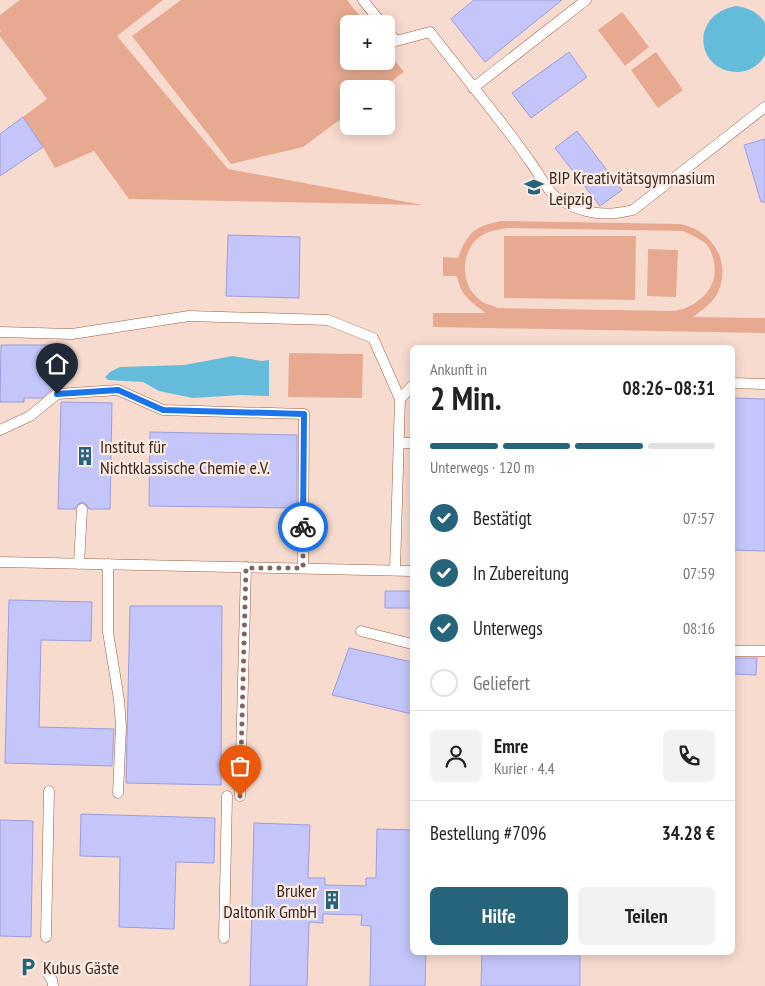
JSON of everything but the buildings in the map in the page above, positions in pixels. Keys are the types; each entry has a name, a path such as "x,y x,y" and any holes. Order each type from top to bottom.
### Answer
{"lane":[{"path":"363,0 375,15"},
{"path":"474,88 586,0"},
{"path":"395,40 430,32 530,160 554,196 574,207 596,214 615,214 633,210 765,107"},
{"path":"0,332 72,334 189,316 328,320 373,338 400,398 395,570"},
{"path":"735,383 765,384"},
{"path":"400,398 410,388"},
{"path":"0,430 30,416 57,394 118,390 163,410 304,414 303,568"},
{"path":"399,443 410,443"},
{"path":"79,564 82,509"},
{"path":"0,562 410,571"},
{"path":"108,564 108,632 119,700 121,728 118,793"},
{"path":"240,796 246,568"},
{"path":"361,631 410,643"},
{"path":"735,651 765,651"},
{"path":"46,937 49,791"},
{"path":"224,938 227,796"},
{"path":"49,976 53,986"}],"shaded area":[{"path":"20,0 163,0 117,36 228,169 423,205 129,199 94,151 55,168 23,117 47,99 0,36 2,30 0,31 0,15"},
{"path":"181,0 347,0 359,15 340,15 340,70 395,70 395,61 404,72 393,80 340,80 340,120 303,147 231,164 132,36"},
{"path":"622,12 649,47 625,66 598,30"},
{"path":"656,52 683,90 658,108 631,70"},
{"path":"501,221 680,224 691,227 701,233 716,248 722,269 722,280 716,296 693,317 765,318 765,333 433,327 433,313 486,313 471,302 461,288 457,276 443,276 443,257 458,258 465,242 473,232 485,225","holes":["509,228 683,231 707,245 710,249 715,272 710,289 705,295 691,305 675,311 498,308 482,301 473,293 465,275 467,255 471,246 486,233 497,230"]},
{"path":"504,236 636,236 635,300 504,298"},
{"path":"648,249 678,250 676,297 647,296"},
{"path":"289,353 363,354 362,398 288,397"}],"water":[{"path":"736,6 753,11 765,23 765,55 754,67 740,72 725,70 714,64 707,54 704,43 705,31 710,20 721,12"},
{"path":"233,356 261,361 269,360 269,396 241,395 193,398 159,391 143,382 108,380 105,377 120,367 184,365"}],"way so far":[{"path":"240,796 246,568 303,568 303,527"}],"place":[{"name":"BIP Kreativitätsgymnasium Leipzig","path":"534,187"},
{"name":"Institut für Nichtklassische Chemie e.V.","path":"85,456"},
{"name":"Bruker Daltonik GmbH","path":"332,900"},
{"name":"Kubus Gäste","path":"28,967"}],"route":[{"path":"57,394 118,390 163,410 304,414 303,527"}]}
